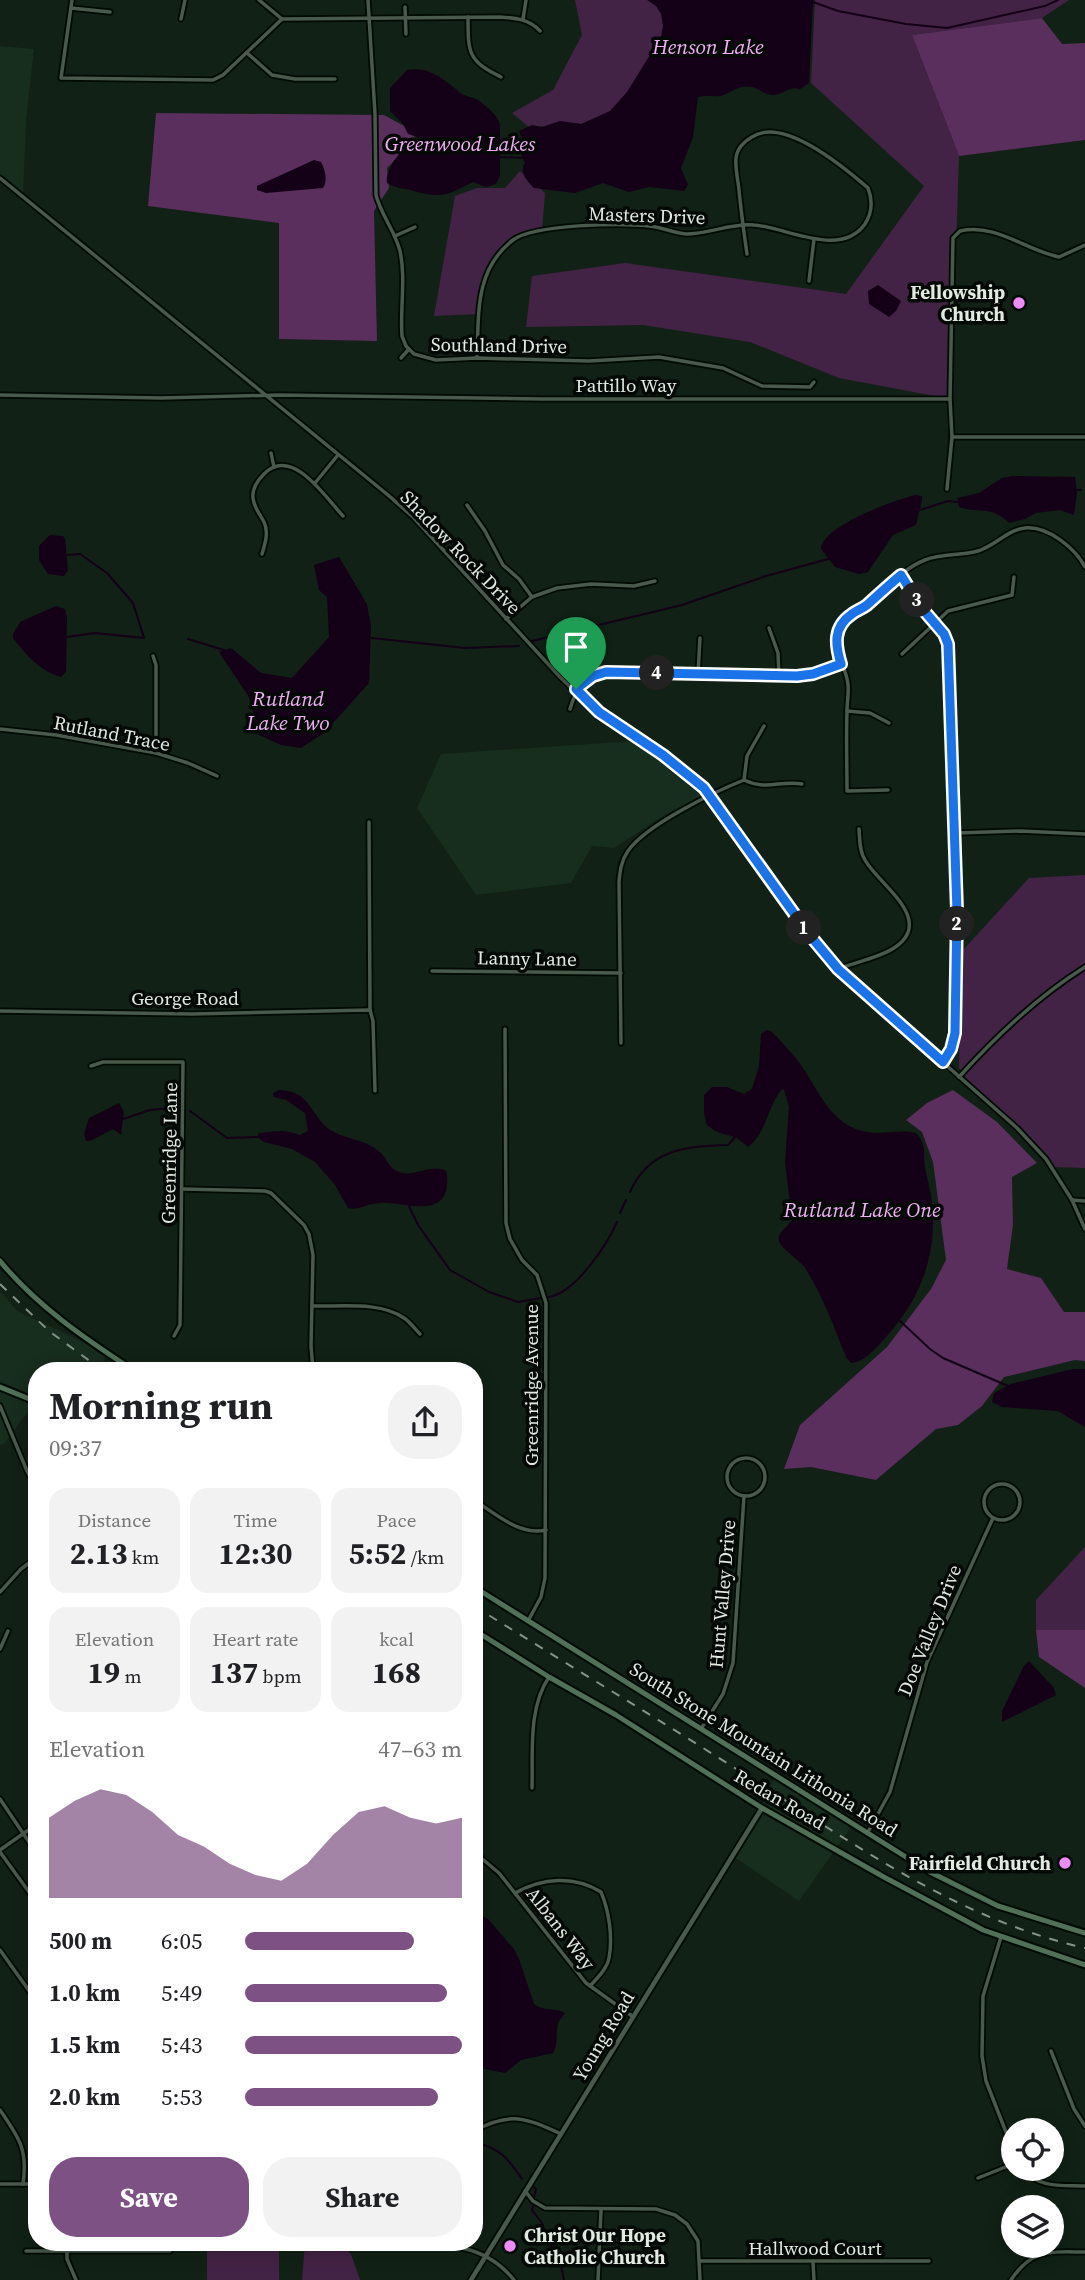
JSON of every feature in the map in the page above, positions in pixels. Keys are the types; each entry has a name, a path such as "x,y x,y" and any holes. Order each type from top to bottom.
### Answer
{"main road":[{"path":"0,1261 61,1321 121,1362"},
{"path":"0,1387 28,1398"},
{"name":"South Stone Mountain Lithonia Road","path":"483,1593 930,1872 986,1900 1085,1933"},
{"name":"Redan Road","path":"483,1636 762,1808 959,1918 1001,1937 1085,1965"}],"street":[{"path":"72,0 61,78 213,80 223,75 282,19"},
{"path":"181,19 185,0"},
{"path":"260,0 282,19 523,19 533,23 540,31"},
{"name":"Southland Drive","path":"369,0 376,195 379,207 395,236 402,262 402,335 414,354 423,358 589,361 659,357 723,368 762,386 810,387 814,382"},
{"path":"523,19 526,0"},
{"path":"405,7 406,34"},
{"path":"71,8 110,12"},
{"path":"468,17 468,40 472,59 484,69 501,77"},
{"path":"247,53 277,77 335,79"},
{"name":"Masters Drive","path":"477,358 480,290 491,267 505,248 522,235 542,230 611,225 648,226 685,234 743,225 768,227 827,240 849,236 859,231 869,216 872,198 869,188 803,141 778,132 757,133 746,140 736,157 743,225 747,254"},
{"name":"Shadow Rock Drive","path":"0,178 413,517 559,677 576,689 599,712 663,755 710,794 808,933 838,969 1017,1128 1046,1159 1072,1200 1085,1229"},
{"path":"395,236 415,227"},
{"path":"947,489 952,438 952,244 956,234 965,230 1000,234 1059,257 1085,245"},
{"path":"809,281 814,239"},
{"path":"401,358 409,349"},
{"name":"Pattillo Way","path":"0,395 161,398 279,395 511,399 950,399"},
{"path":"952,438 1085,437"},
{"path":"271,453 274,467"},
{"path":"315,484 338,455"},
{"path":"262,554 266,527 255,508 253,494 262,476 274,467 291,467 302,471 343,516"},
{"path":"467,505 503,565 519,579 532,597"},
{"path":"888,790 847,791 848,684 836,642 841,624 922,561 943,555 977,552 1011,533 1026,528 1043,532 1066,545 1080,557 1085,567"},
{"path":"901,575 946,637 948,644 956,833 955,1033 951,1049 943,1062"},
{"path":"902,654 934,622 956,607 1012,595 1014,577"},
{"path":"506,619 532,597 557,588 598,584 617,587 655,581"},
{"path":"769,628 778,653 779,676"},
{"path":"698,674 700,638"},
{"path":"153,656 156,665 156,753"},
{"path":"570,709 576,689 593,676 606,672 779,676 813,674 841,664"},
{"path":"847,711 870,713 889,723"},
{"path":"744,780 747,756 764,726"},
{"name":"Rutland Trace","path":"0,729 56,735 156,753 217,776"},
{"path":"621,1043 619,882 623,859 633,844 710,794 744,780 760,786 793,782 802,784"},
{"path":"369,822 370,1010 373,1021 375,1091"},
{"path":"838,969 895,947 904,939 908,927 904,907 865,861 860,849 859,829"},
{"path":"956,833 1021,831 1085,834"},
{"path":"959,1077 1003,1030 1065,979 1085,967"},
{"name":"Lanny Lane","path":"432,971 621,973"},
{"name":"George Road","path":"0,1011 192,1014 370,1010"},
{"name":"Greenridge Avenue","path":"505,1030 506,1223 510,1239 522,1261 537,1275 546,1303 545,1578 541,1597 528,1621"},
{"name":"Greenridge Lane","path":"91,1066 103,1062 183,1062 180,1325 174,1336"},
{"path":"183,1189 265,1191 271,1193 304,1226 309,1234 313,1255 313,1362"},
{"path":"1072,1200 1085,1200"},
{"path":"312,1306 373,1308 391,1312 404,1318 419,1334"},
{"path":"0,1406 28,1473"},
{"name":"Hunt Valley Drive","path":"750,1459 762,1466 765,1481 761,1489 744,1496 731,1486 728,1474 733,1462 750,1459"},
{"name":"Doe Valley Drive","path":"997,1485 1014,1488 1020,1498 1019,1510 1015,1516 1004,1521 992,1518 984,1504 987,1493 997,1485"},
{"name":"Hunt Valley Drive","path":"701,1729 723,1694 733,1662 744,1496"},
{"path":"483,1506 519,1528 546,1530"},
{"name":"Doe Valley Drive","path":"867,1834 890,1792 927,1662 992,1518"},
{"path":"0,1592 28,1564"},
{"path":"0,1649 8,1631"},
{"path":"532,1788 536,1708 550,1677"},
{"path":"0,1799 28,1840"},
{"name":"Young Road","path":"471,2280 762,1808"},
{"path":"28,1830 0,1851 28,1890"},
{"name":"Albans Way","path":"483,1859 515,1893 590,1986 632,2016"},
{"path":"515,1893 540,1881 560,1880 601,1892 609,1917 609,1959 604,1970 590,1986"},
{"path":"1001,1937 983,1996 982,2056 986,2081 1001,2119"},
{"path":"0,1950 28,1989"},
{"path":"1051,2051 1074,2109 1085,2126"},
{"path":"0,2110 21,2141 26,2164 23,2184"},
{"path":"483,2126 514,2118 527,2119 561,2134"},
{"path":"978,2178 1001,2169"},
{"path":"1037,2181 1049,2185 1085,2186"},
{"path":"0,2184 28,2184"},
{"path":"525,2191 533,2202 545,2208 656,2209 675,2215 687,2224 695,2235 700,2280"},
{"path":"598,2280 601,2210"},
{"path":"67,2251 67,2259 76,2280"},
{"path":"470,2251 495,2263 514,2280"},
{"path":"1011,2280 1019,2269 1039,2254 1049,2251 1085,2252"},
{"name":"Hallwood Court","path":"700,2261 929,2261"},
{"path":"813,2262 814,2280"}],"shaded area":[{"path":"575,0 651,0 665,12 673,30 635,100 595,125 572,123 530,128 512,113 553,90 582,35"},
{"path":"815,0 1069,0 1042,18 912,35 959,156 951,399 839,378 750,342 643,325 526,327 532,276 625,263 846,294 924,186 811,83"},
{"path":"1042,18 1062,44 1085,43 1085,140 959,156 912,35"},
{"path":"0,46 34,49 26,121 23,195 0,174"},
{"path":"156,113 384,115 417,133 387,168 389,188 374,211 377,341 279,339 279,223 148,206"},
{"path":"520,171 545,193 542,231 507,244 487,276 480,314 434,316 455,196 477,188 505,188"},
{"path":"634,741 704,798 668,813 614,848 592,846 571,883 476,895 417,808 441,754"},
{"path":"1085,875 1085,1168 1052,1167 974,1089 959,1068 962,951 1029,878"},
{"path":"953,1090 997,1122 1037,1163 1012,1177 1013,1225 1007,1269 1041,1278 1064,1312 1085,1312 1085,1361 1075,1360 1004,1377 982,1406 958,1425 936,1429 876,1480 811,1467 784,1469 800,1425 887,1347 931,1289 946,1260 933,1162 922,1132 906,1120 927,1103"},
{"path":"0,1291 17,1311 107,1353 103,1362 28,1362 28,1411 4,1444 0,1445"},
{"path":"1085,1547 1085,1630 1036,1630 1036,1600"},
{"path":"1036,1630 1085,1630 1085,1688 1039,1657"},
{"path":"776,1776 854,1823 799,1901 733,1856"},
{"path":"207,2251 279,2251 279,2280 207,2280"},
{"path":"304,2251 348,2251 360,2280 302,2280"}],"water":[{"name":"Henson Lake","path":"647,0 813,0 809,83 800,89 774,95 747,86 720,96 698,97 693,137 681,168 688,185 684,191 649,187 629,192 603,183 575,193 534,188 523,173 525,163 521,155 525,148 519,131 532,125 542,127 560,121 581,124 610,111 627,92 661,37 661,14 656,6"},
{"name":"Greenwood Lakes","path":"407,70 430,72 462,94 478,100 494,114 500,125 500,176 496,184 486,187 473,182 451,193 439,195 387,183 391,166 399,154 413,141 421,142 420,138 408,134 403,124 390,111 390,88"},
{"path":"314,160 321,162 324,168 326,178 323,188 266,193 257,190 257,186"},
{"path":"878,285 901,301 889,317 869,304 868,291"},
{"path":"1075,477 1077,493 1074,515 1060,510 1036,513 1009,523 991,512 959,507 957,498 979,493 1002,478"},
{"path":"915,495 922,496 916,525 893,535 868,572 859,574 835,567 821,549 824,541 845,524 876,508"},
{"path":"50,535 63,536 65,539 68,570 64,576 48,574 39,560 39,546"},
{"name":"Rutland Lake Two","path":"339,557 367,604 371,626 369,683 324,733 301,748 281,745 259,735 249,697 219,652 231,648 261,673 292,678 329,637 327,597 319,590 314,565"},
{"path":"56,606 65,609 67,618 66,672 61,677 34,662 13,638 20,622"},
{"name":"Rutland Lake One","path":"767,1030 772,1032 801,1065 827,1106 844,1123 867,1132 916,1133 923,1146 933,1211 928,1263 916,1295 897,1324 870,1354 856,1362 851,1363 846,1357 823,1301 805,1268 779,1241 781,1232 792,1220 785,1162 789,1107 784,1090 777,1096 759,1134 748,1147 737,1138 715,1131 707,1125 704,1095 712,1087 727,1087 744,1094 752,1089 759,1066 761,1034"},
{"path":"279,1090 299,1095 325,1126 375,1148 396,1171 446,1171 447,1187 444,1197 429,1206 380,1203 348,1208 335,1185 315,1162 292,1149 264,1142 257,1137 259,1133 284,1131 300,1135 308,1131 305,1113 286,1100 274,1097 273,1093"},
{"path":"119,1103 124,1112 121,1135 113,1129 86,1141 84,1134 89,1118"},
{"path":"1073,1369 1085,1369 1085,1427 1058,1411 1002,1407 992,1402 994,1393 1011,1384"},
{"path":"1029,1661 1054,1688 1056,1695 1002,1722 1002,1711"},
{"path":"483,1916 514,1949 534,2004 565,2013 558,2024 553,2053 521,2060 505,2073 483,2069"}],"waterway":[{"path":"813,2 838,11 906,24 947,28 1045,6 1058,0"},
{"path":"500,157 524,158"},
{"path":"920,510 948,501 957,502"},
{"path":"67,555 80,554 107,573 133,603 144,638 95,633 67,637"},
{"path":"532,641 682,605 766,576 828,559"},
{"path":"372,638 465,648 519,646"},
{"path":"188,639 224,650"},
{"path":"123,1119 150,1110 178,1107"},
{"path":"190,1111 227,1138 257,1137"},
{"path":"630,1192 647,1167 658,1158 684,1149 728,1145 735,1137"},
{"path":"620,1213 626,1200"},
{"path":"409,1206 418,1225 450,1270 489,1292 518,1302 541,1298"},
{"path":"549,1297 569,1287 589,1267 617,1222"},
{"path":"899,1320 943,1358 1008,1386"},
{"path":"483,2145 503,2155 522,2179"},
{"path":"533,2186 536,2189 534,2198"},
{"path":"533,2206 532,2210 542,2223 548,2242 559,2255 564,2280"}],"railway":[{"path":"0,1284 49,1331 91,1362"},
{"path":"483,1612 917,1882 998,1920 1040,1936 1085,1948"}],"place":[{"name":"Fellowship Church","path":"1019,303"},
{"name":"Fairfield Church","path":"1065,1863"},
{"name":"Christ Our Hope Catholic Church","path":"510,2246"}],"route":[{"path":"901,575 920,606 944,634 948,644 957,911 955,1033 951,1049 943,1062 838,969 808,933 710,794 663,755 586,702 576,689 593,676 606,672 797,676 813,674 841,664 836,642 841,624 901,575"}]}
